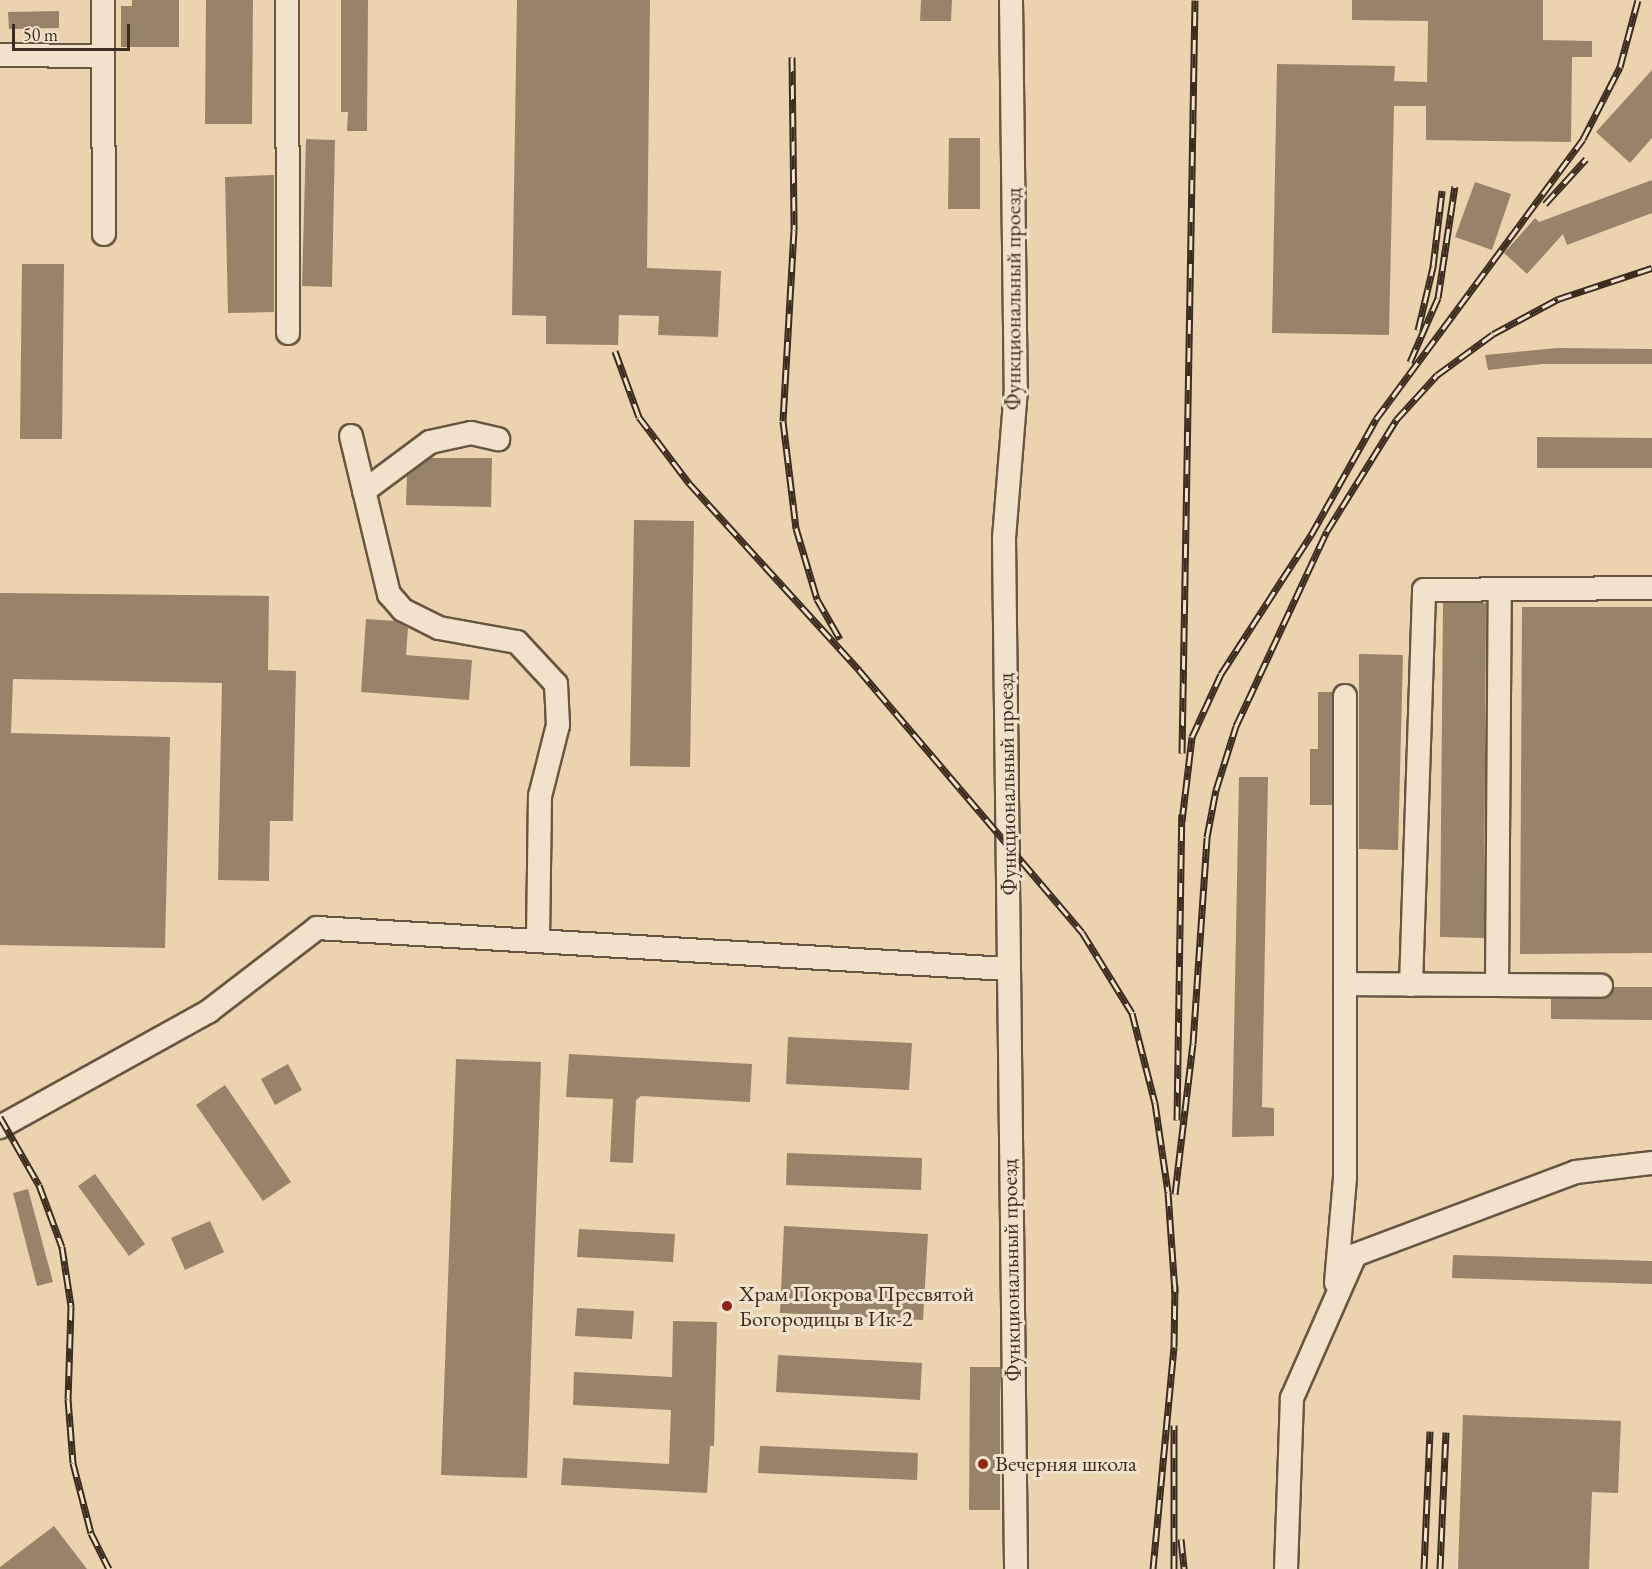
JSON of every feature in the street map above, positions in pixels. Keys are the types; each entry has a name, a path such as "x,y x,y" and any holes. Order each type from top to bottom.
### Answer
{"street":[{"path":"103,0 105,234"},
{"path":"287,0 288,333"},
{"name":"Функциональный проезд","path":"1011,0 1016,389 1004,539 1016,1569"},
{"path":"0,55 102,56"},
{"path":"364,491 430,442 471,434 498,439"},
{"path":"351,436 389,594 403,610 439,628 517,642 556,684 558,725 540,796 538,940"},
{"path":"1411,985 1424,590 1652,588"},
{"path":"1497,986 1500,590"},
{"path":"1334,1303 1345,1177 1345,696"},
{"path":"0,1127 209,1011 317,928 1008,969"},
{"path":"1345,984 1601,986"},
{"path":"1286,1569 1292,1398 1355,1255 1576,1172 1652,1163"}],"building":[{"path":"132,0 179,0 179,47 121,47 121,6 132,6"},
{"path":"206,0 253,0 252,124 205,124"},
{"path":"341,0 368,0 367,131 347,131 348,112 341,112"},
{"path":"517,0 650,0 647,268 721,271 718,337 658,335 659,316 619,315 618,345 546,344 546,316 512,315"},
{"path":"921,0 952,0 951,21 920,21"},
{"path":"1352,0 1543,0 1543,40 1592,41 1592,57 1572,57 1571,142 1426,140 1426,106 1394,106 1389,335 1272,333 1277,64 1395,66 1394,81 1427,82 1428,21 1352,20"},
{"path":"59,11 59,28 9,29 8,12"},
{"path":"1652,70 1652,138 1630,163 1596,132"},
{"path":"949,138 980,138 980,209 948,209"},
{"path":"306,139 335,140 332,287 302,286"},
{"path":"274,175 274,312 228,313 225,177"},
{"path":"1652,180 1652,213 1567,245 1563,234 1527,274 1504,253 1535,218 1539,222"},
{"path":"1475,182 1511,194 1492,250 1455,237"},
{"path":"22,264 64,264 62,439 20,439"},
{"path":"1557,348 1652,349 1652,364 1543,364 1488,370 1485,355"},
{"path":"1537,437 1652,438 1652,468 1537,468"},
{"path":"431,458 492,458 491,507 406,505 407,476"},
{"path":"634,520 694,521 690,767 630,766"},
{"path":"0,593 269,596 268,670 296,671 293,821 270,821 269,881 218,880 222,683 13,679 11,733 170,737 165,948 0,945"},
{"path":"1443,603 1486,603 1484,938 1440,937"},
{"path":"1522,607 1652,607 1652,953 1520,954"},
{"path":"366,619 395,621 408,628 406,655 472,660 469,700 361,692"},
{"path":"1359,654 1403,655 1398,850 1359,849"},
{"path":"1318,692 1333,692 1332,805 1310,805 1310,749 1318,749"},
{"path":"1239,777 1268,777 1262,1107 1274,1108 1274,1136 1232,1137"},
{"path":"1614,987 1652,987 1652,1020 1551,1019 1551,999 1601,999"},
{"path":"788,1037 912,1043 909,1090 786,1084"},
{"path":"569,1054 752,1064 750,1102 641,1096 636,1100 633,1163 610,1162 613,1099 566,1097"},
{"path":"456,1059 541,1062 527,1478 441,1475"},
{"path":"288,1064 302,1090 275,1105 261,1079"},
{"path":"225,1085 291,1182 263,1201 196,1105"},
{"path":"787,1153 922,1158 921,1190 786,1185"},
{"path":"95,1174 145,1244 129,1256 78,1186"},
{"path":"28,1189 53,1282 37,1286 13,1193"},
{"path":"210,1221 224,1252 185,1270 171,1238"},
{"path":"784,1226 928,1234 923,1320 780,1313"},
{"path":"579,1229 675,1234 673,1262 577,1257"},
{"path":"1453,1255 1652,1261 1652,1284 1452,1278"},
{"path":"577,1308 634,1311 632,1339 575,1336"},
{"path":"673,1321 717,1322 714,1446 710,1446 707,1493 561,1485 563,1458 669,1464 671,1410 573,1405 574,1372 672,1377"},
{"path":"778,1355 922,1363 920,1400 776,1392"},
{"path":"970,1367 1000,1367 1000,1510 969,1510"},
{"path":"1463,1415 1621,1421 1618,1493 1592,1492 1589,1569 1458,1569"},
{"path":"760,1446 918,1453 917,1480 758,1473"},
{"path":"54,1526 87,1569 0,1569 0,1567"}],"railway":[{"path":"1182,753 1195,0"},
{"path":"1182,821 1192,737 1221,674 1311,535 1376,419 1583,139 1620,67 1638,0"},
{"path":"792,57 794,230 783,421 796,528 817,599 840,639"},
{"path":"1545,204 1586,159"},
{"path":"1410,362 1438,298 1455,186"},
{"path":"1418,330 1433,267 1442,191"},
{"path":"1175,1194 1193,1044 1207,837 1216,790 1236,726 1327,531 1396,420 1437,375 1493,334 1558,299 1652,268"},
{"path":"615,351 639,417 689,483 859,670 1082,932 1132,1013 1155,1103 1168,1192 1175,1293"},
{"path":"1177,1120 1182,814"},
{"path":"0,1117 39,1185 62,1247 71,1306 68,1399 73,1463 91,1533 109,1569"},
{"path":"1153,1569 1174,1347 1175,1285"},
{"path":"1174,1425 1174,1569"},
{"path":"1424,1569 1430,1431"},
{"path":"1440,1569 1446,1432"},
{"path":"1181,1539 1184,1569"}],"place":[{"name":"Храм Покрова Пресвятой Богородицы в Ик-2","path":"727,1306"},
{"name":"Вечерняя школа","path":"983,1464"}]}
